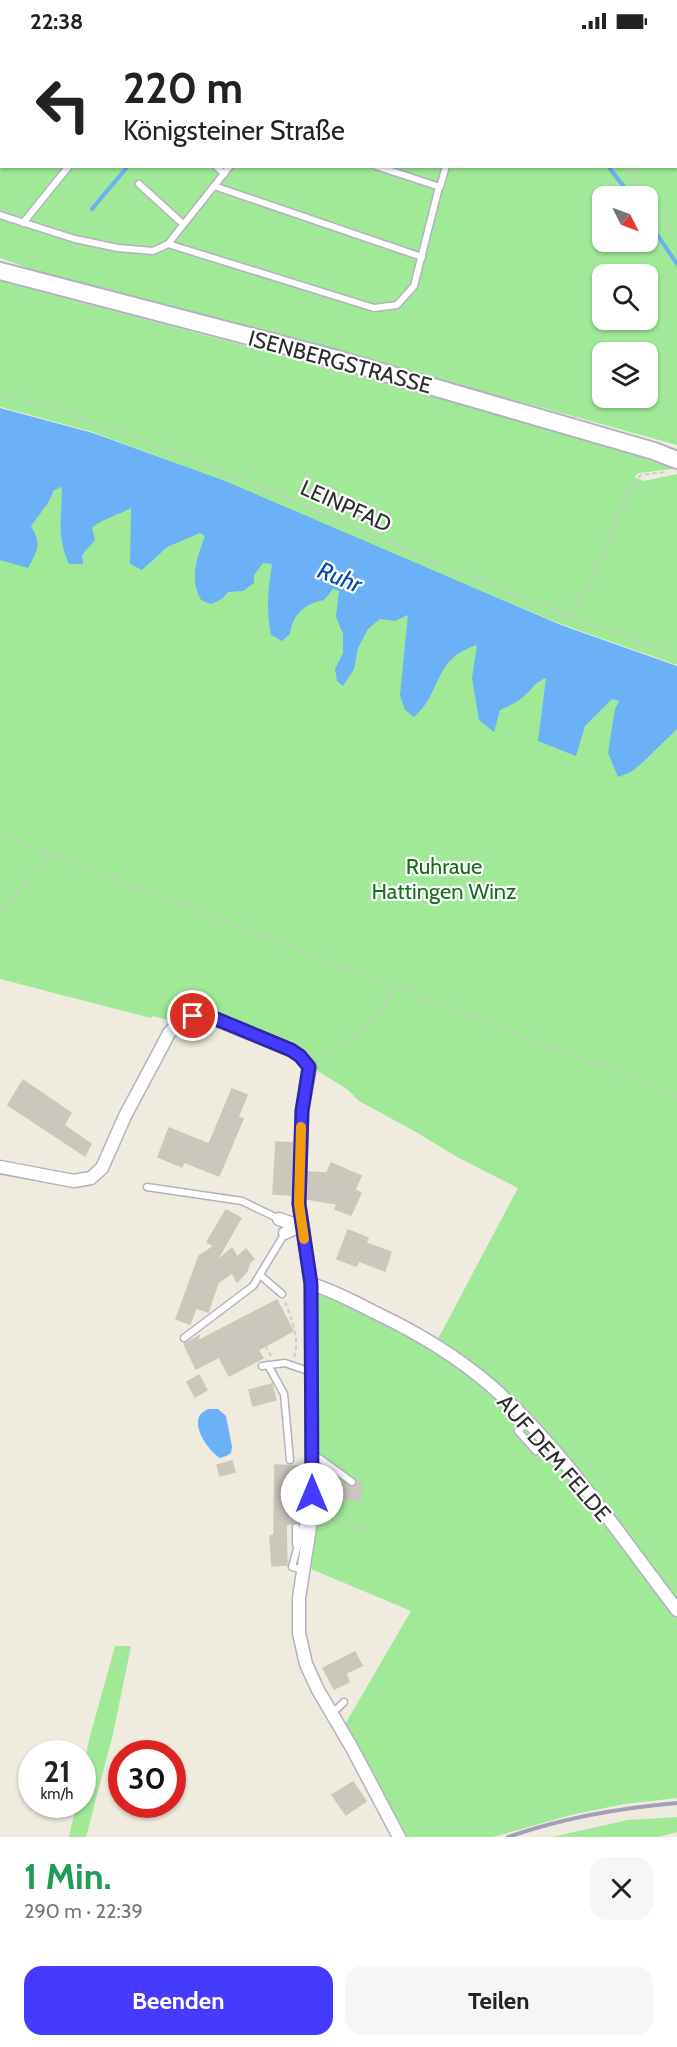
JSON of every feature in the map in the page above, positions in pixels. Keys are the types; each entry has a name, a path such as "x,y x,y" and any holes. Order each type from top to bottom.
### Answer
{"main road":[{"name":"ISENBERGSTRASSE","path":"0,271 333,358 654,451 672,466"}],"street":[{"path":"0,1167 74,1181 92,1178 106,1162 125,1116 169,1033 186,1018 207,1016 291,1050 300,1056 309,1067 302,1111 299,1204 311,1284 312,1514 297,1615 300,1641 310,1672 399,1837"},
{"path":"279,1219 302,1227"},
{"path":"285,1233 293,1228 302,1227"},
{"name":"AUF DEM FELDE","path":"311,1284 334,1292 405,1327 446,1352 489,1384 528,1422 569,1470 677,1610"}],"lane":[{"path":"22,223 67,168"},
{"path":"218,168 224,174"},
{"path":"0,215 75,239 118,248 153,251 168,244 228,168"},
{"path":"382,168 439,187"},
{"path":"168,244 374,308 397,305 414,286 445,168"},
{"path":"139,184 183,224"},
{"path":"214,186 422,257"},
{"path":"147,1187 242,1201 279,1219"},
{"path":"184,1338 253,1286 285,1233"},
{"path":"260,1275 282,1294"},
{"path":"290,1460 285,1394 265,1365 279,1363 312,1372"},
{"path":"528,1422 518,1431 536,1451"},
{"path":"312,1453 352,1482"},
{"path":"303,1570 292,1567 303,1526 304,1470"},
{"path":"296,1527 296,1550"},
{"path":"331,1712 344,1701"}],"path":[{"path":"627,168 641,186"},
{"path":"658,212 677,240"},
{"name":"LEINPFAD","path":"0,394 92,421 180,453 565,615 677,656"},
{"path":"565,615 586,591 632,484 641,476 672,466"},
{"path":"0,835 677,1095"},
{"path":"0,913 50,854"},
{"path":"313,1063 376,1017 397,988"},
{"path":"282,1294 295,1327 297,1349 292,1366"},
{"path":"312,1514 336,1524 368,1527"}],"green space":[{"path":"0,168 677,168 677,445 362,358 182,312 36,271 0,258"},
{"path":"0,281 401,387 673,466 672,469 639,473 634,477 644,481 677,474 677,665 558,623 178,464 93,432 0,407"},
{"name":"Ruhraue Hattingen Winz","path":"0,474 55,489 62,487 62,491 127,510 131,507 131,512 232,543 677,718 677,1605 489,1380 438,1339 518,1188 457,1157 359,1101 347,1089 313,1068 249,1033 214,1018 179,1023 153,1016 151,1018 0,979"},
{"path":"317,1294 362,1309 447,1356 488,1390 530,1430 677,1618 677,1798 624,1804 571,1815 493,1837 405,1837 344,1726 411,1611 311,1569 320,1494"},
{"path":"115,1646 131,1646 113,1734 111,1740 108,1740 108,1753 96,1799 96,1740 89,1740"},
{"path":"677,1817 677,1832 658,1837 552,1837 628,1820"},
{"path":"73,1818 91,1818 86,1837 69,1837"}],"water":[{"name":"Ruhr","path":"0,408 93,433 225,481 561,625 677,666 677,729 631,772 618,777 608,753 615,709 619,701 612,699 585,726 576,756 538,741 546,678 520,699 500,710 494,732 479,720 472,678 477,645 463,651 445,667 430,697 414,717 405,710 400,695 408,615 395,621 380,619 368,629 358,648 354,669 343,686 337,681 335,669 343,653 343,634 336,617 339,591 333,589 324,600 305,607 294,621 290,634 282,641 271,635 269,626 268,600 272,564 263,563 254,575 254,583 243,591 228,592 222,599 211,604 201,600 195,584 197,560 205,536 200,533 167,547 142,570 130,564 131,508 95,525 92,528 95,540 82,555 83,564 69,564 61,535 62,487 54,490 48,503 31,526 38,543 28,568 0,560"},
{"path":"208,1409 218,1409 226,1416 232,1447 231,1453 220,1458 207,1445 198,1426 200,1415"}],"building":[{"path":"23,1080 71,1113 64,1125 91,1144 85,1156 8,1105"},
{"path":"232,1089 247,1095 238,1117 243,1119 219,1176 184,1162 182,1167 158,1157 169,1128 209,1144"},
{"path":"276,1142 293,1143 291,1195 273,1194"},
{"path":"331,1163 361,1176 355,1190 361,1193 351,1215 335,1209 337,1204 307,1199 308,1172 327,1173"},
{"path":"226,1210 241,1218 216,1262 232,1248 237,1257 246,1249 254,1259 237,1282 232,1273 218,1283 208,1312 196,1308 190,1324 176,1319 199,1256 214,1246 207,1242"},
{"path":"348,1230 368,1238 366,1243 391,1252 385,1271 359,1261 356,1266 337,1259"},
{"path":"277,1300 293,1331 258,1350 263,1358 229,1376 219,1357 196,1369 184,1344 199,1336 198,1341"},
{"path":"199,1375 207,1390 195,1397 187,1382"},
{"path":"272,1384 276,1400 253,1406 249,1390"},
{"path":"232,1461 235,1472 220,1476 217,1465"},
{"path":"275,1465 301,1466 298,1522 286,1525 287,1565 272,1566 270,1536 274,1535"},
{"path":"338,1481 351,1487 362,1483 360,1501 336,1498"},
{"path":"355,1652 362,1666 346,1673 349,1682 334,1689 323,1668"},
{"path":"353,1782 366,1801 346,1815 332,1795"}],"waterway":[{"path":"92,209 126,168"},
{"path":"610,168 623,186"},
{"path":"658,236 677,264"}],"railway":[{"path":"508,1837 549,1824 591,1815 677,1803"}],"slow traffic":[{"path":"301,1127 299,1204 304,1239"}],"route":[{"path":"193,1016 214,1018 291,1050 300,1056 309,1067 302,1111 299,1204 311,1284 312,1494"}]}
